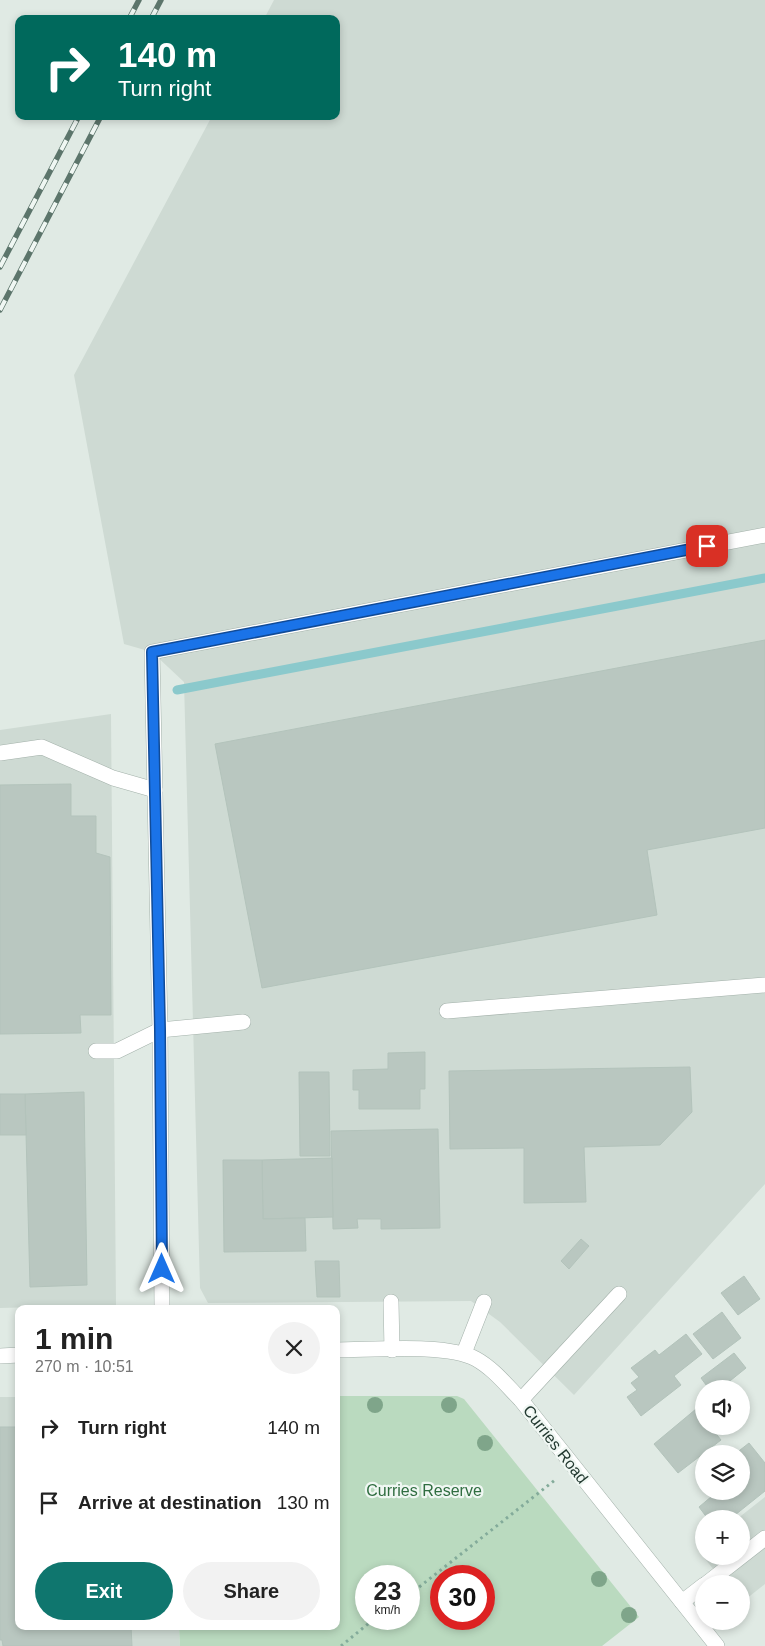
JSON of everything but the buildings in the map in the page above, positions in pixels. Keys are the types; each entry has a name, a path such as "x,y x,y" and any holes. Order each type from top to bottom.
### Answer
{"street":[{"path":"162,1305 160,1030 152,652 765,534"},
{"path":"0,753 42,747 113,778 155,790"},
{"path":"446,1011 765,985"},
{"path":"96,1051 117,1050 160,1030 243,1022"},
{"path":"521,1400 619,1294"},
{"path":"391,1302 392,1350"},
{"path":"464,1353 484,1302"},
{"name":"Curries Road","path":"340,1350 444,1350 464,1353 491,1369 521,1400 716,1646"},
{"path":"0,1356 15,1355"},
{"path":"718,1575 765,1538"},
{"path":"682,1602 695,1592"}],"path":[{"path":"420,1586 573,1465"},
{"path":"341,1646 361,1630"}],"shaded area":[{"path":"274,0 765,0 765,1184 574,1395 500,1322 471,1301 208,1303 200,1288 184,682 152,652 124,644 74,375 210,120 340,120 340,15 266,15"},
{"path":"111,714 116,1305 15,1305 15,1308 0,1308 0,730"},
{"path":"0,1397 15,1397 15,1630 179,1630 180,1646 0,1646"},
{"path":"765,1497 765,1584 750,1596 750,1575 718,1575 710,1565 750,1565 750,1510 748,1510"}],"green space":[{"name":"Curries Reserve","path":"340,1396 457,1396 464,1399 639,1617 602,1646 180,1646 179,1630 340,1630"}],"waterway":[{"path":"177,690 765,578"}],"railway":[{"path":"131,15 139,0"},
{"path":"153,15 161,0"},
{"path":"0,267 77,120"},
{"path":"0,310 99,120"}],"route":[{"path":"162,1269 160,1030 152,652 707,546"}]}
